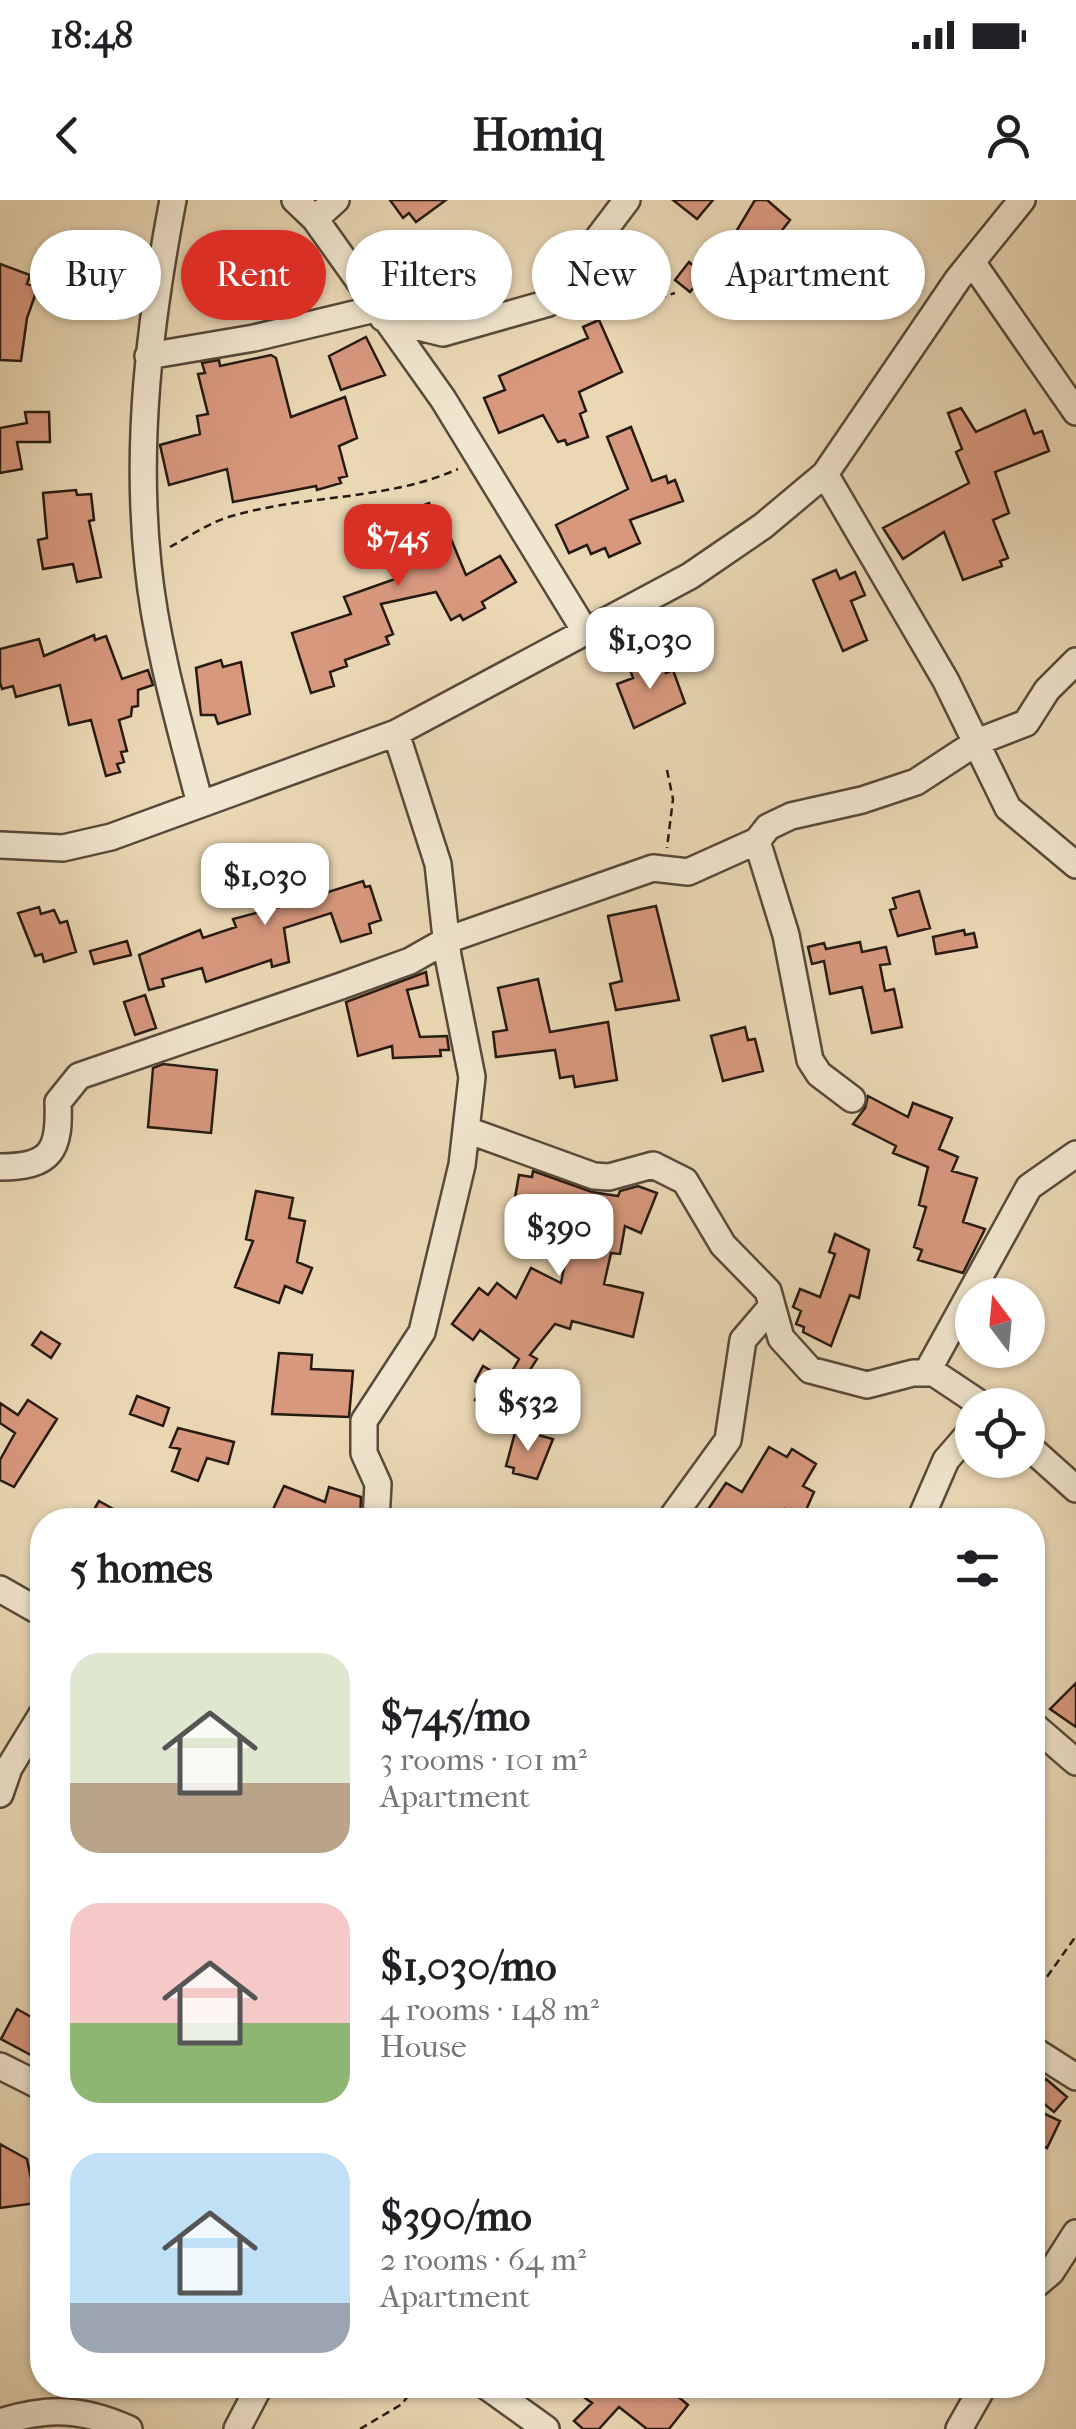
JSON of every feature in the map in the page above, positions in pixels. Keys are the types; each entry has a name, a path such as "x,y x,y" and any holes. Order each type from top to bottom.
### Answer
{"street":[{"path":"173,200 152,308 143,399 148,561 168,675 200,804"},
{"path":"295,200 316,220 346,265"},
{"path":"316,220 336,200"},
{"path":"605,230 628,200"},
{"path":"0,845 63,848 111,837 396,733 690,576 763,526 825,474 964,272 1022,200"},
{"path":"964,272 1076,412"},
{"path":"148,356 348,320"},
{"path":"384,320 443,399 585,631"},
{"path":"399,320 442,333 490,320"},
{"path":"825,474 897,591 1008,808 1076,865"},
{"path":"0,1167 36,1162 53,1152 60,1136 58,1102 79,1076 410,961 448,940 653,868 676,872 714,864 790,816 862,800 916,782 977,742 1023,726 1047,690 1076,661"},
{"path":"377,1508 378,1484 364,1452 364,1421 422,1332 467,1130 472,1063 438,864 396,733"},
{"path":"756,841 786,935 810,1060 819,1074 852,1099"},
{"path":"467,1130 594,1176 610,1178 653,1164 676,1174 686,1181 723,1245 768,1291 785,1344 794,1358 816,1373 868,1385 927,1372 951,1380 961,1388"},
{"path":"927,1372 1029,1188 1076,1154"},
{"path":"679,1508 728,1440 742,1340 772,1306"},
{"path":"925,1508 946,1460 955,1450"},
{"path":"1045,1461 1076,1489"},
{"path":"0,1589 30,1605"},
{"path":"0,1794 9,1768 30,1734"},
{"path":"1045,1735 1076,1762"},
{"path":"1045,2057 1076,2077"},
{"path":"0,2066 30,2081"},
{"path":"1045,2276 1076,2232"},
{"path":"237,2429 253,2398"},
{"path":"504,2398 546,2429"},
{"path":"958,2429 976,2398"},
{"path":"0,2422 63,2409 86,2412 128,2429"}],"path":[{"path":"925,285 964,272"},
{"path":"671,294 675,293"},
{"path":"148,561 228,517 304,502 396,491 478,458"},
{"path":"667,770 672,800 668,854 676,872"},
{"path":"1045,1980 1076,1936"},
{"path":"360,2429 406,2398"}],"building":[{"path":"390,200 446,200 416,222 409,213 403,218"},
{"path":"673,200 713,200 697,219"},
{"path":"755,200 767,200 790,220 782,230 737,230"},
{"path":"689,262 691,264 690,292 675,280"},
{"path":"0,264 30,275 30,310 21,361 0,360"},
{"path":"599,320 622,372 579,392 586,411 580,414 588,437 567,445 565,440 558,442 543,415 499,433 484,398 505,390 499,376 588,338 583,327"},
{"path":"366,337 385,375 341,390 329,356"},
{"path":"271,355 276,358 291,417 345,397 357,438 339,446 347,476 339,478 341,483 317,490 316,486 233,502 227,469 169,485 160,445 200,434 197,416 208,414 198,374 205,373 202,363 219,360 220,366"},
{"path":"961,408 976,432 1025,410 1034,434 1042,431 1049,451 995,472 1009,513 993,520 1008,558 1000,561 1002,566 963,580 944,532 903,559 883,528 969,483 956,452 962,449 948,413"},
{"path":"25,412 49,412 50,442 17,442 22,469 0,473 0,428 27,423"},
{"path":"631,427 652,481 666,476 668,483 675,480 683,501 630,520 640,543 609,557 605,548 591,554 587,545 569,553 556,525 628,489 607,437"},
{"path":"76,490 77,495 91,494 94,520 89,521 101,577 77,582 73,564 43,569 38,540 47,538 43,493"},
{"path":"429,503 432,510 438,508 466,575 500,556 516,582 482,602 485,608 463,620 460,615 451,620 436,592 381,604 393,634 386,637 389,644 345,660 347,666 330,672 334,686 311,693 292,633 351,614 344,597 398,578 392,554 364,557 350,527 369,521 367,514 388,507 391,518"},
{"path":"836,570 840,579 855,572 865,595 851,601 867,640 843,651 813,580"},
{"path":"94,635 95,640 106,636 122,679 148,670 153,685 138,690 138,706 132,707 131,716 119,720 127,751 121,752 124,762 117,764 120,772 106,776 91,720 69,725 60,685 16,697 13,686 2,689 0,682 0,649 39,639 44,656"},
{"path":"660,656 666,673 673,670 685,703 634,728 617,684 633,678 629,667"},
{"path":"221,660 223,667 241,662 250,714 218,724 215,715 201,715 196,668"},
{"path":"305,848 322,894 363,881 365,887 370,886 381,920 369,924 371,933 341,942 331,913 284,928 289,962 272,967 271,960 206,982 202,968 162,979 164,986 149,990 139,955 200,930 203,938 236,927 233,919 290,904 277,866 286,863 283,856"},
{"path":"919,891 930,928 898,936 890,910 896,908 893,898"},
{"path":"656,906 679,1000 616,1010 610,984 622,981 608,916"},
{"path":"39,907 41,914 54,910 60,923 67,921 76,952 44,962 42,954 35,956 18,913"},
{"path":"964,930 965,935 974,933 977,947 936,954 933,937"},
{"path":"127,941 131,955 94,964 90,951"},
{"path":"860,942 862,952 886,947 890,964 880,965 885,991 894,989 902,1027 872,1033 862,987 830,994 824,961 812,964 808,947 824,943 826,949"},
{"path":"426,972 428,985 407,990 420,1037 447,1036 449,1050 440,1050 441,1056 393,1058 392,1046 358,1056 346,1002"},
{"path":"538,979 550,1032 608,1022 617,1080 575,1087 573,1076 560,1078 555,1050 496,1057 493,1032 507,1030 498,988"},
{"path":"145,995 156,1028 135,1035 124,1002"},
{"path":"745,1027 748,1040 755,1039 763,1071 723,1081 711,1036"},
{"path":"163,1064 217,1070 211,1133 148,1127 153,1068"},
{"path":"868,1096 908,1117 913,1103 952,1118 939,1149 958,1157 952,1171 977,1178 963,1222 985,1229 963,1273 918,1260 922,1250 914,1247 926,1207 919,1205 928,1167 893,1153 896,1146 853,1124 865,1108"},
{"path":"533,1171 592,1192 618,1196 620,1191 638,1186 657,1193 641,1233 625,1226 620,1254 611,1253 604,1284 643,1293 633,1337 572,1321 570,1329 555,1324 530,1355 537,1359 501,1415 475,1400 483,1386 475,1381 483,1366 507,1380 519,1359 480,1330 473,1340 452,1324 479,1288 488,1295 497,1283 516,1298 531,1268 561,1283 572,1227 518,1219 520,1210 513,1209 519,1175 532,1177"},
{"path":"256,1191 293,1198 289,1218 305,1221 297,1262 312,1268 302,1293 285,1286 279,1303 235,1287 253,1241 246,1239"},
{"path":"835,1234 869,1250 859,1298 850,1295 831,1346 803,1332 804,1327 796,1324 801,1311 793,1307 800,1289 820,1297 835,1254 829,1252"},
{"path":"41,1332 60,1344 51,1358 32,1345"},
{"path":"279,1353 312,1355 311,1369 353,1371 349,1417 272,1414"},
{"path":"137,1396 169,1408 163,1426 130,1414"},
{"path":"28,1400 57,1419 14,1487 0,1480 0,1460 15,1433 0,1423 0,1403 18,1415"},
{"path":"178,1428 234,1442 228,1464 207,1458 198,1481 172,1471 180,1449 170,1447"},
{"path":"516,1429 553,1439 537,1479 513,1473 514,1468 506,1466"},
{"path":"769,1447 787,1457 792,1449 816,1464 803,1486 814,1492 807,1508 709,1508 726,1483 742,1492"},
{"path":"284,1486 325,1502 329,1487 361,1497 361,1508 274,1508"},
{"path":"1076,1683 1076,1727 1050,1709"},
{"path":"17,2009 30,2016 30,2055 1,2039"},
{"path":"1046,2079 1067,2097 1054,2112 1045,2105"},
{"path":"1045,2114 1060,2121 1045,2147"},
{"path":"0,2144 27,2159 30,2204 0,2208"},
{"path":"585,2398 680,2398 688,2405 669,2429 647,2429 619,2407 599,2429 583,2429 574,2421 592,2403"}]}
